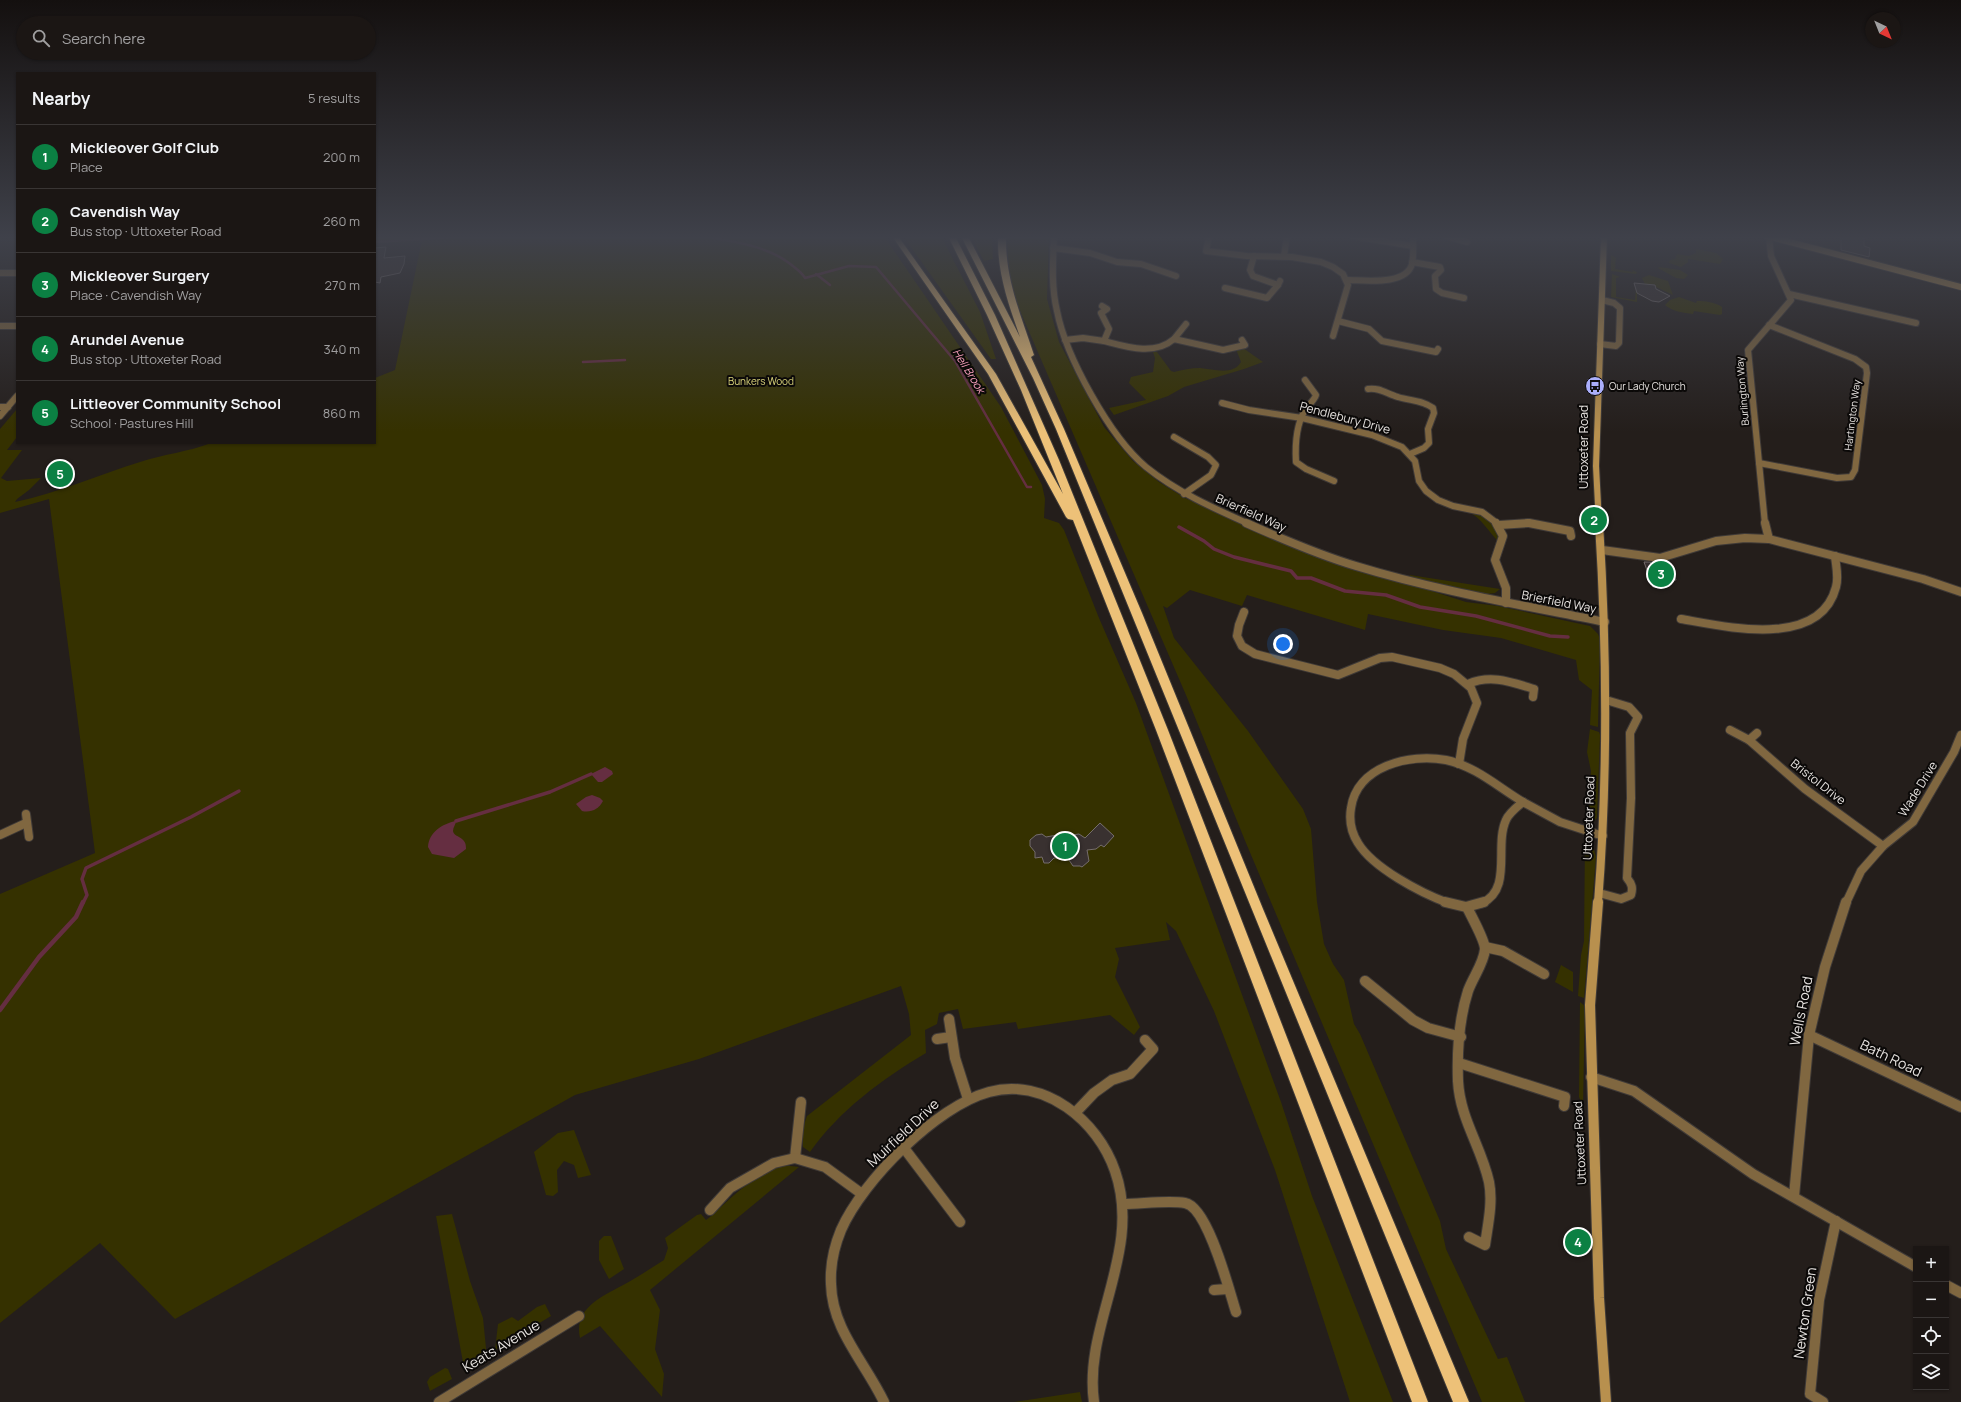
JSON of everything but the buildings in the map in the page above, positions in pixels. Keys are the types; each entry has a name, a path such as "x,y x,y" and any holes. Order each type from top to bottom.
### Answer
{"highway":[{"path":"941,301 992,374 1058,496 1086,541"},
{"path":"984,301 1025,390 1162,730 1420,1402"},
{"path":"998,301 1037,378 1137,614 1248,888 1461,1402"},
{"path":"1010,301 1028,347 1037,378"}],"main road":[{"name":"Uttoxeter Road","path":"1602,301 1596,466 1602,550 1606,700 1603,836 1590,1005 1591,1077 1599,1298 1606,1402"}],"street":[{"name":"Brierfield Way","path":"1054,301 1065,340 1104,416 1124,445 1156,475 1184,494 1255,527 1324,555 1408,580 1605,622"},
{"path":"1326,329 1334,333 1344,301"},
{"path":"1600,344 1616,346 1618,343 1620,308 1614,303 1608,301"},
{"name":"Burlington Way","path":"1769,540 1766,530 1748,350 1790,301"},
{"path":"1822,301 1916,323"},
{"path":"1102,306 1107,309 1101,316 1109,329 1104,341"},
{"path":"1338,321 1369,329 1379,339 1387,342 1436,352 1438,349"},
{"path":"1065,340 1083,338 1147,349 1167,345 1186,324"},
{"name":"Hartington Way","path":"1759,463 1837,478 1851,477 1855,470 1867,373 1866,367 1855,359 1769,325"},
{"path":"0,326 16,326"},
{"path":"1174,339 1222,350 1245,345 1242,340"},
{"path":"1305,380 1316,395 1316,398 1305,411 1302,418 1297,436 1296,462 1306,469 1334,481"},
{"path":"1368,389 1375,388 1397,397 1424,402 1433,408 1434,413 1428,429 1429,443 1424,448 1410,454 1416,464 1419,481 1426,491 1438,500 1453,506 1482,512 1499,524 1503,536 1495,560 1506,588 1506,602"},
{"path":"0,416 16,397"},
{"name":"Pendlebury Drive","path":"1222,403 1232,409 1302,418 1385,439 1402,447 1410,454"},
{"path":"0,407 8,407"},
{"path":"1174,437 1210,458 1216,465 1210,476 1184,494"},
{"path":"1499,524 1528,523 1570,531 1571,536"},
{"path":"1602,550 1660,558 1716,541 1745,538 1769,540 1923,579 1961,592"},
{"path":"1681,619 1768,630 1803,623 1818,616 1830,601 1836,587 1835,556"},
{"path":"1244,612 1236,630 1237,639 1244,648 1255,654 1338,675 1380,658 1400,658 1447,671 1468,684 1474,692 1477,704 1463,739 1459,764"},
{"path":"1468,684 1485,678 1498,679 1534,689 1534,697"},
{"path":"1599,893 1621,899 1632,895 1633,890 1632,884 1627,878 1630,798 1630,743 1631,729 1638,717 1634,711 1628,707 1606,700"},
{"name":"Bristol Drive","path":"1730,730 1749,740 1806,789 1883,846"},
{"path":"1749,740 1757,733"},
{"name":"Wade Drive","path":"1883,846 1914,822 1954,752 1961,735"},
{"path":"1523,802 1506,820 1503,836 1500,876 1496,890 1489,900 1467,907 1445,902 1391,873 1358,844 1350,820 1356,792 1364,780 1375,772 1396,763 1419,759 1435,759 1459,764 1484,774 1523,802 1551,818 1580,830 1603,836"},
{"path":"0,835 26,819 29,837"},
{"name":"Wells Road","path":"1794,1196 1809,1035 1825,967 1844,907 1861,871 1883,846"},
{"path":"1467,907 1485,947 1468,994 1461,1037 1459,1093 1461,1109 1488,1176 1489,1186 1489,1209 1485,1245 1469,1237"},
{"path":"1485,947 1503,951 1544,974"},
{"path":"1365,981 1413,1020 1428,1028 1461,1037"},
{"path":"949,1019 954,1058 968,1099"},
{"name":"Bath Road","path":"1809,1035 1961,1107"},
{"path":"937,1039 951,1037"},
{"path":"1075,1113 1094,1093 1112,1080 1130,1074 1136,1069 1153,1049 1145,1040"},
{"path":"1459,1063 1565,1097 1564,1106"},
{"path":"1591,1077 1634,1091 1753,1174 1794,1196 1913,1265"},
{"name":"Muirfield Drive","path":"884,1402 843,1334 834,1309 831,1285 832,1260 842,1226 862,1194 904,1148 951,1108 968,1099 993,1091 1014,1088 1037,1093 1058,1101 1075,1113 1096,1136 1111,1160 1120,1185 1123,1204 1121,1239 1093,1371 1094,1402"},
{"path":"795,1158 801,1102"},
{"path":"904,1148 960,1222"},
{"path":"710,1210 730,1188 774,1163 795,1158 824,1167 862,1194"},
{"path":"1123,1204 1186,1203 1196,1209 1207,1225 1227,1289 1236,1312"},
{"name":"Newton Green","path":"1823,1402 1810,1394 1819,1300 1836,1221"},
{"path":"1949,1286 1961,1293"},
{"path":"1214,1290 1227,1289"},
{"name":"Keats Avenue","path":"439,1402 579,1316"}],"green space":[{"name":"Bunkers Wood","path":"409,301 929,301 1001,407 1042,485 1045,499 1044,518 1059,523 1064,530 1099,618 1136,703 1281,1102 1312,1196 1393,1402 1350,1402 1275,1170 1214,1011 1176,931 1166,922 1170,940 1115,948 1119,959 1115,977 1140,1027 1134,1035 1110,1015 1018,1029 1016,1022 963,1029 958,1009 939,1013 937,1024 925,1030 926,1053 893,1074 862,1097 834,1123 810,1152 803,1147 803,1131 807,1116 911,1035 909,1014 901,986 699,1059 575,1095 175,1319 100,1243 0,1323 0,894 95,853 49,499 0,513 0,429 16,410 16,438 7,450 22,450 1,478 7,481 41,478 15,502 62,489 149,459 194,449 208,444 376,444 376,378 395,370"},
{"path":"950,301 975,301 980,312 996,359 991,359"},
{"path":"1017,301 1048,301 1059,342 1104,427 1133,461 1159,482 1185,498 1291,546 1466,602 1498,606 1590,626 1598,634 1600,639 1598,727 1590,725 1592,690 1579,680 1576,660 1501,638 1443,630 1368,614 1365,630 1247,595 1242,606 1190,590 1167,608 1163,606 1174,638 1248,731 1303,809 1311,829 1317,902 1324,944 1333,964 1344,980 1354,1024 1360,1034 1440,1221 1446,1249 1498,1359 1507,1357 1525,1402 1482,1402 1246,843 1186,695"},
{"path":"1669,301 1710,302 1722,307 1722,314 1720,315 1694,311 1693,314 1686,313 1674,310 1665,305"},
{"path":"1243,348 1263,362 1184,387 1168,396 1114,415 1109,408 1146,400 1129,383 1131,377 1153,372 1155,358 1153,352 1157,352 1171,371 1174,372 1197,368 1222,371 1233,369 1241,362 1236,349"},
{"path":"1469,512 1479,514 1490,521 1499,534 1498,541 1474,515"},
{"path":"1410,575 1500,589 1495,593 1487,594 1410,577"},
{"path":"1590,729 1599,732 1600,735 1597,818 1592,823 1585,824 1591,771 1587,752"},
{"path":"1585,839 1593,846 1596,857 1584,998 1578,996 1581,955 1584,941"},
{"path":"1561,965 1573,972 1573,992 1555,982"},
{"path":"1580,1002 1585,1006 1583,1106 1579,1097"},
{"path":"574,1130 591,1175 578,1178 574,1165 564,1161 557,1170 558,1192 553,1196 546,1195 534,1152 558,1133"},
{"path":"782,1165 799,1167 650,1290 660,1310 655,1349 664,1374 662,1397 600,1326 580,1338 579,1328 585,1311 599,1298 664,1260 668,1248 665,1238 697,1215 701,1214 706,1220 752,1181 771,1169"},
{"path":"452,1214 470,1281 483,1318 487,1358 465,1373 436,1216"},
{"path":"604,1236 611,1236 624,1269 609,1279 599,1260 599,1241"},
{"path":"545,1304 551,1316 495,1350 498,1324 512,1317 518,1321 537,1307"},
{"path":"445,1368 448,1369 452,1379 430,1391 427,1382 430,1377"},
{"path":"1080,1392 1082,1402 1014,1402"}],"shaded area":[{"path":"605,767 612,771 613,774 602,782 598,782 591,774"},
{"path":"592,795 603,801 592,811 582,811 576,804"},
{"path":"456,821 453,831 456,835 463,839 466,849 454,858 432,854 428,847 431,837 441,827"}],"waterway":[{"name":"Hell Brook","path":"905,301 955,361 1027,487 1031,487"},
{"path":"583,362 625,360"},
{"path":"1179,527 1204,541 1214,549 1234,557 1291,571 1297,578 1311,578 1345,591 1386,595 1420,607 1476,616 1550,636 1568,637"},
{"path":"456,821 550,792 591,774"},
{"path":"83,903 87,895 82,879 86,868 191,817 239,791"},
{"path":"0,1010 39,957 76,917 83,902"}],"place":[{"name":"Our Lady Church","path":"1595,386"},
{"name":"Littleover Community School","path":"60,474"},
{"name":"Cavendish Way","path":"1594,520"},
{"name":"Mickleover Surgery","path":"1661,574"},
{"name":"Mickleover Golf Club","path":"1065,846"},
{"name":"Arundel Avenue","path":"1578,1242"}]}
